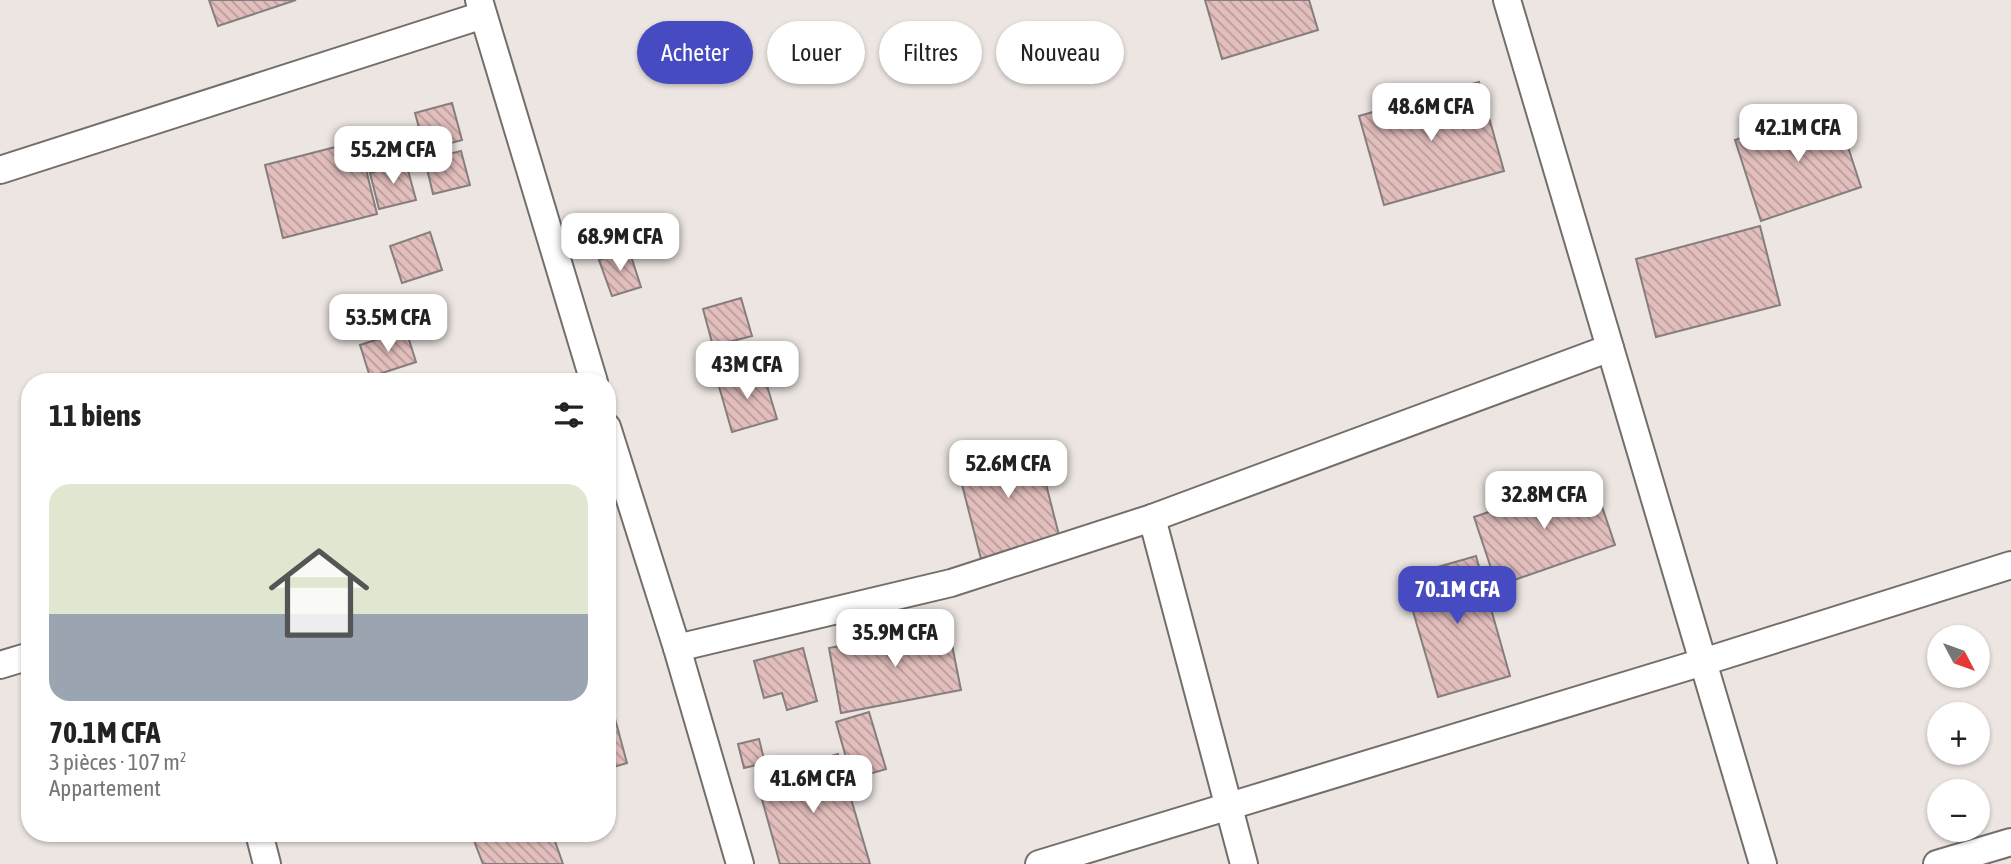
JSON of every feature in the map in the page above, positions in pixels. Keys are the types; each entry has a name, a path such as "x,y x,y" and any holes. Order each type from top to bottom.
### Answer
{"street":[{"path":"1507,0 1763,864"},
{"path":"0,170 481,7 591,373"},
{"path":"677,648 951,583 1152,518 1610,348"},
{"path":"616,478 677,648 740,864"},
{"path":"1152,518 1244,864"},
{"path":"1039,864 1703,663 2011,565"},
{"path":"0,665 21,659"},
{"path":"261,842 267,864"},
{"path":"1937,864 2011,842"}],"building":[{"path":"209,0 296,0 218,26"},
{"path":"1205,0 1309,0 1318,30 1222,59"},
{"path":"1479,82 1504,171 1384,205 1359,116"},
{"path":"452,103 462,140 425,150 415,113"},
{"path":"1835,107 1861,187 1761,221 1735,140"},
{"path":"359,141 377,214 283,238 265,165"},
{"path":"461,151 470,185 433,194 425,160"},
{"path":"406,163 416,200 379,209 370,173"},
{"path":"1760,226 1780,305 1656,337 1636,259"},
{"path":"430,232 442,270 402,283 390,246"},
{"path":"629,250 641,287 612,296 599,260"},
{"path":"741,298 752,336 713,346 703,309"},
{"path":"406,330 416,362 382,373 369,373 360,345"},
{"path":"762,369 777,419 732,432 718,383"},
{"path":"1035,441 1060,539 981,559 956,461"},
{"path":"1592,477 1615,545 1497,586 1474,517"},
{"path":"1476,556 1510,676 1438,697 1403,577"},
{"path":"948,625 961,690 841,713 829,648"},
{"path":"803,648 817,701 787,710 782,693 764,698 754,661"},
{"path":"869,712 886,769 852,779 836,722"},
{"path":"616,722 627,763 616,766"},
{"path":"759,739 765,763 744,768 738,744"},
{"path":"838,754 870,864 780,864 756,778"},
{"path":"474,842 555,842 563,864 483,864"}]}
